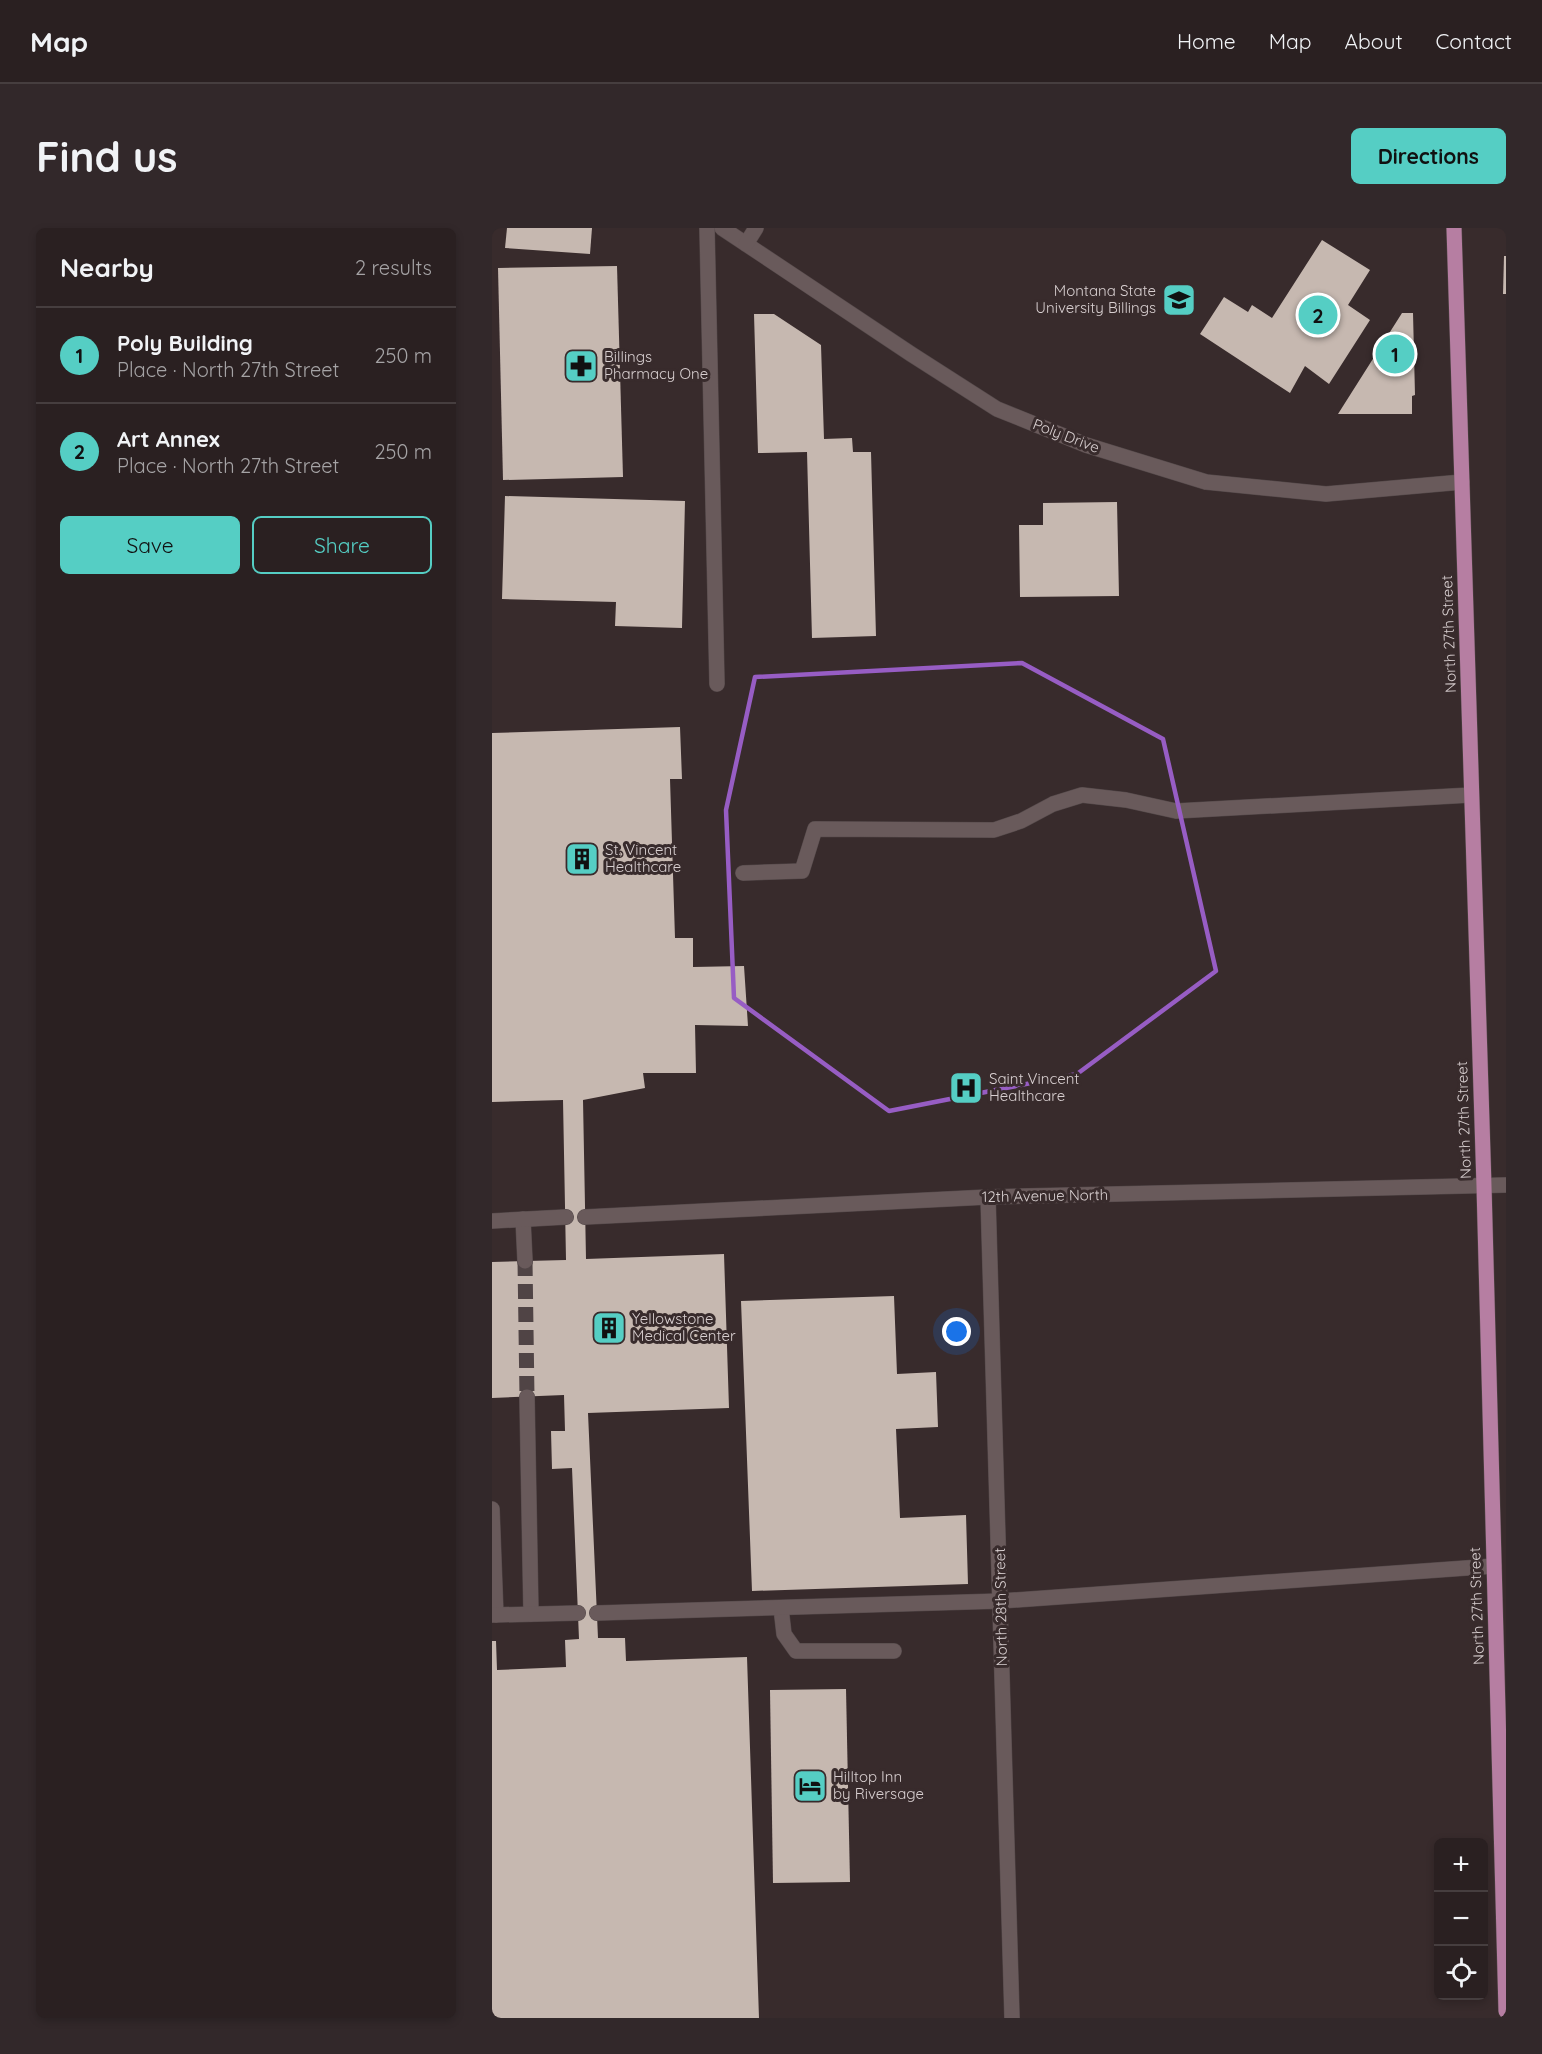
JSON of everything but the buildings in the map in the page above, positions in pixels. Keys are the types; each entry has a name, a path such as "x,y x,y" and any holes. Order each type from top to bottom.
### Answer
{"main road":[{"name":"North 27th Street","path":"1454,228 1484,1186 1506,2011"}],"street":[{"path":"707,228 717,684"},
{"name":"Poly Drive","path":"722,228 997,409 1086,445 1206,482 1326,494 1462,482"},
{"path":"746,244 756,228"},
{"path":"743,873 802,871 815,829 994,830 1021,821 1053,804 1082,795 1126,800 1176,811 1472,795"},
{"name":"12th Avenue North","path":"585,1217 988,1197 1506,1185"},
{"name":"North 28th Street","path":"988,1197 1012,2018"},
{"path":"492,1221 566,1217"},
{"path":"524,1219 525,1261"},
{"path":"527,1397 531,1614"},
{"path":"492,1509 494,1615 578,1613"},
{"path":"597,1613 1001,1601 1494,1566"},
{"path":"781,1608 784,1634 796,1651 894,1651"}],"highlighted area":[{"path":"1022,663 1163,739 1216,971 1077,1074 889,1111 734,998 726,810 755,677"}],"tunnel":[{"path":"525,1261 527,1397"}],"place":[{"name":"Montana State University Billings","path":"1179,300"},
{"name":"Art Annex","path":"1318,315"},
{"name":"Poly Building","path":"1395,354"},
{"name":"Billings Pharmacy One","path":"581,366"},
{"name":"St. Vincent Healthcare","path":"582,859"},
{"name":"Saint Vincent Healthcare","path":"966,1088"},
{"name":"Yellowstone Medical Center","path":"609,1328"},
{"name":"Hilltop Inn by Riversage","path":"810,1786"}]}
